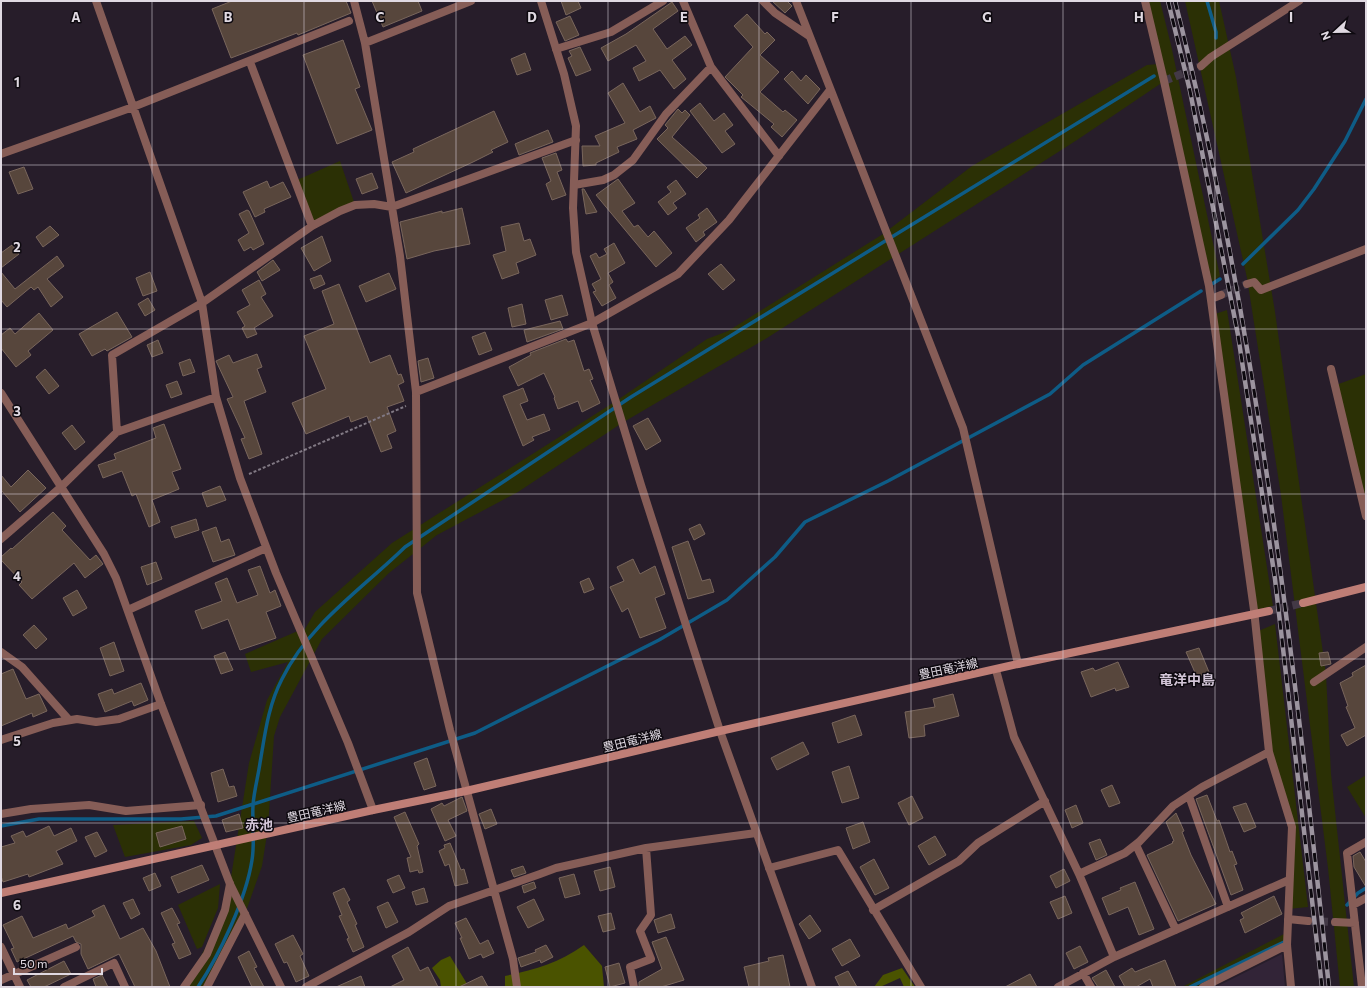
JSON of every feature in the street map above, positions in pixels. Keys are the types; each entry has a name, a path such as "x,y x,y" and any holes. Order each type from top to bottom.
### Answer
{"main road":[{"path":"1303,603 1366,587"},
{"name":"豊田竜洋線","path":"1,893 372,810 466,791 720,731 1018,664 1269,611"}],"street":[{"path":"96,1 202,303 216,397 240,478 276,573 348,743 372,810"},
{"path":"354,1 365,43 400,256 416,392 417,593 450,730 513,959 517,987"},
{"path":"365,43 472,1"},
{"path":"541,1 556,49 576,126 573,208 576,252 592,323 643,492 720,731 812,987"},
{"path":"556,49 611,32 662,1"},
{"path":"683,1 711,67 779,156"},
{"path":"763,1 775,13 809,36"},
{"path":"796,1 963,428 1018,664"},
{"path":"1145,1 1169,102 1211,299 1254,615 1269,752 1292,827 1287,946 1291,987"},
{"path":"1200,66 1211,57 1299,1"},
{"path":"1,154 133,107 250,62 349,21"},
{"path":"250,62 312,226"},
{"path":"574,185 602,180 614,175 633,160 666,114 711,67"},
{"path":"416,392 592,323 678,274 729,220 830,90"},
{"path":"117,432 112,355 202,303 312,226 356,204 374,204 392,207 576,140"},
{"path":"1247,284 1254,282 1261,290 1366,249"},
{"path":"1211,299 1222,295"},
{"path":"1331,369 1366,516"},
{"path":"1,393 4,402 104,554 116,578 161,704 217,845 230,884 281,987"},
{"path":"1,539 61,487 117,432 216,397"},
{"path":"128,610 266,548"},
{"path":"1314,682 1366,647"},
{"path":"1,652 22,667 69,720"},
{"path":"996,670 1014,737 1046,801 1114,957"},
{"path":"1,740 53,723 69,720 77,719 96,722 119,719 161,704"},
{"path":"1079,874 1125,853 1136,845 1173,806 1202,787 1269,752"},
{"path":"1189,796 1228,907"},
{"path":"874,910 959,861 978,843 1046,801"},
{"path":"1,814 31,809 89,805 126,811 201,805"},
{"path":"306,987 410,932 448,906 494,889 556,868 646,848 756,834"},
{"path":"1362,987 1363,968 1354,923 1347,853 1366,842"},
{"path":"1136,845 1176,930"},
{"path":"634,987 630,967 651,959 640,931 651,915 646,848"},
{"path":"769,868 838,850 921,987"},
{"path":"1058,987 1114,957 1289,880"},
{"path":"184,987 207,954 225,910 230,884"},
{"path":"1353,905 1366,898"},
{"path":"207,987 245,914"},
{"path":"1288,919 1308,921"},
{"path":"1335,922 1354,923"},
{"path":"1203,987 1287,946"},
{"path":"1,947 20,987"},
{"path":"1,980 76,947"},
{"path":"64,987 114,963 125,987"},
{"path":"1083,973 1090,987"}],"path":[{"path":"240,478 416,401"}],"shaded area":[{"path":"1282,954 1285,987 1216,987"}],"green space":[{"path":"1144,1 1160,1 1171,45 1220,276 1210,283 1163,82 1077,140 767,338 622,423 518,492 437,535 389,573 322,639 280,717 274,736 268,828 262,866 245,914 207,987 184,987 221,919 229,890 249,763 267,700 288,662 251,672 245,654 300,630 302,634 315,612 392,543 616,401 707,339 728,331 883,234 972,166 1147,65 1159,64"},
{"path":"1185,1 1219,1 1236,77 1275,312 1326,674 1331,774 1354,987 1340,987 1328,868 1281,495 1247,278"},
{"path":"340,161 355,205 312,226 295,181"},
{"path":"1227,310 1273,606 1254,610 1215,314"},
{"path":"1366,374 1366,507 1336,385"},
{"path":"1275,624 1308,907 1288,909 1292,829 1269,752 1256,632"},
{"path":"1366,775 1366,818 1347,787"},
{"path":"194,821 202,838 191,845 125,857 113,825"},
{"path":"220,884 218,908 202,947 197,949 178,905"},
{"path":"1284,934 1285,947 1200,987 1182,987"},
{"path":"584,945 602,966 604,987 505,987 505,976 546,965 565,957"},
{"path":"450,956 469,987 441,987 440,980 432,968 441,960"},
{"path":"902,968 915,987 904,987 900,978 880,987 874,987 883,975"}],"building":[{"path":"232,1 346,1 351,13 298,35 297,33 231,58 212,9"},
{"path":"372,1 418,1 422,11 383,27"},
{"path":"561,1 578,1 581,8 566,15"},
{"path":"772,1 787,1 792,6 785,13"},
{"path":"672,2 678,11 653,29 667,49 685,36 692,45 672,60 686,79 674,89 660,70 639,81 633,68 646,61 636,45 608,61 601,48 626,34"},
{"path":"747,14 765,34 767,32 775,40 760,55 779,72 760,92 783,112 785,110 797,120 782,137 771,127 774,124 741,97 743,95 725,77 753,47 734,26"},
{"path":"570,16 579,35 565,41 556,22"},
{"path":"343,40 360,87 355,89 372,130 337,144 303,55"},
{"path":"580,47 591,70 576,76 568,58 572,56 569,51"},
{"path":"525,53 531,70 517,75 511,59"},
{"path":"792,71 801,81 806,75 820,89 808,104 784,79"},
{"path":"623,83 640,112 650,106 656,118 633,130 637,139 617,147 619,152 596,163 596,165 583,166 582,146 600,146 595,136 625,123 608,93"},
{"path":"700,103 714,121 724,113 733,125 725,131 735,144 722,153 690,111"},
{"path":"678,109 682,113 685,110 690,115 672,137 707,168 697,178 657,139 668,128 665,125"},
{"path":"494,111 508,142 491,150 493,152 473,162 406,193 392,162 414,152 413,149"},
{"path":"548,130 553,142 519,155 515,144"},
{"path":"556,153 562,170 557,172 566,195 552,200 546,184 551,181 542,158"},
{"path":"24,167 33,189 18,194 9,172"},
{"path":"372,173 378,188 362,194 356,179"},
{"path":"618,179 635,203 622,211 634,227 638,225 648,237 654,231 672,253 656,267 596,195"},
{"path":"676,180 686,194 673,203 677,208 668,215 658,202 671,192 667,187"},
{"path":"267,181 270,188 283,182 291,197 264,209 265,212 255,217 243,192"},
{"path":"582,189 584,189 597,212 586,214"},
{"path":"462,208 470,244 434,251 407,259 400,222 442,211 442,213"},
{"path":"707,208 717,222 703,232 705,235 696,242 686,228 700,218 698,215"},
{"path":"247,210 249,211 264,244 253,250 251,247 244,251 238,240 249,233 239,214"},
{"path":"519,223 524,241 530,239 536,255 516,263 519,273 502,279 493,255 506,251 501,227"},
{"path":"50,226 59,235 43,247 36,237"},
{"path":"322,236 331,261 314,271 301,248"},
{"path":"614,243 625,263 608,273 613,282 609,285 616,298 602,306 593,292 596,291 592,284 601,279 590,256 596,253 599,258 607,254 604,249"},
{"path":"12,245 19,254 1,268 1,253"},
{"path":"57,256 64,266 47,279 63,297 51,307 38,287 34,290 31,287 7,307 1,300 1,272 15,289"},
{"path":"273,260 280,270 262,281 257,272"},
{"path":"721,264 735,280 723,290 708,274"},
{"path":"150,272 157,291 143,296 136,278"},
{"path":"389,273 396,289 366,302 359,286"},
{"path":"321,275 325,284 314,289 310,279"},
{"path":"259,280 266,294 261,297 273,316 254,328 257,334 247,338 242,328 245,326 237,312 250,305 242,290"},
{"path":"339,284 370,363 390,355 398,375 401,374 404,382 398,385 404,401 387,407 396,431 387,435 392,448 381,452 367,416 351,422 349,416 306,434 292,403 326,389 304,336 334,324 322,291"},
{"path":"562,295 568,315 551,320 545,300"},
{"path":"148,298 155,310 145,316 138,304"},
{"path":"522,304 526,324 512,327 508,308"},
{"path":"117,312 132,337 107,351 105,349 92,356 79,334"},
{"path":"39,313 53,330 28,351 31,355 16,367 1,348 1,335 10,328 15,334"},
{"path":"560,321 563,329 527,342 524,330"},
{"path":"485,332 492,350 479,355 472,337"},
{"path":"566,339 568,342 574,340 584,371 589,369 593,379 590,380 600,403 582,412 578,401 558,409 554,398 555,397 544,373 518,386 509,367 531,355 530,353"},
{"path":"158,340 163,353 152,357 147,345"},
{"path":"257,354 262,367 257,369 266,392 244,401 262,454 249,459 241,439 245,438 227,399 233,397 216,361 229,355 233,363"},
{"path":"428,358 434,378 421,382 418,361"},
{"path":"190,359 195,372 183,376 179,363"},
{"path":"45,369 59,386 49,394 36,377"},
{"path":"177,381 182,394 171,398 166,385"},
{"path":"523,388 528,401 520,404 527,420 544,414 550,430 532,437 534,440 523,446 503,396"},
{"path":"648,418 661,441 646,450 633,426"},
{"path":"164,424 181,469 172,472 179,489 152,500 160,522 149,527 136,494 132,496 122,471 103,478 98,465 116,459 114,454 156,438 153,428"},
{"path":"72,425 85,442 75,450 62,433"},
{"path":"28,470 46,488 20,512 1,490 1,475 11,487"},
{"path":"220,486 226,500 207,507 202,493"},
{"path":"53,512 66,526 62,530 90,560 96,555 103,564 85,578 74,563 32,599 19,585 22,582 1,560 1,557"},
{"path":"196,519 199,530 175,538 171,527"},
{"path":"700,524 705,534 694,540 689,529"},
{"path":"216,527 221,542 229,539 235,555 213,562 202,532"},
{"path":"688,541 702,581 710,579 714,592 688,599 672,547"},
{"path":"633,559 640,574 655,566 665,594 655,598 666,628 640,638 628,608 622,612 610,587 624,581 617,567"},
{"path":"156,562 162,579 147,585 141,567"},
{"path":"260,566 270,593 275,590 281,606 266,612 276,638 240,650 228,619 202,629 195,611 222,601 215,583 227,578 237,603 258,595 248,570"},
{"path":"589,578 594,589 584,593 580,582"},
{"path":"77,590 87,608 73,616 63,598"},
{"path":"34,625 47,639 36,649 23,635"},
{"path":"114,642 124,671 110,676 100,648"},
{"path":"1199,648 1209,672 1197,677 1186,652"},
{"path":"225,652 233,670 221,674 214,656"},
{"path":"1328,652 1331,664 1321,666 1319,653"},
{"path":"1118,662 1129,687 1116,691 1115,688 1091,697 1081,672 1093,668 1095,671"},
{"path":"1366,665 1366,735 1347,746 1341,735 1355,728 1346,707 1348,706 1340,683 1353,676 1352,673"},
{"path":"13,669 26,699 39,694 47,711 33,717 32,713 1,726 1,674"},
{"path":"141,683 148,700 134,706 132,701 105,712 98,694 112,689 114,694"},
{"path":"953,694 959,716 924,725 925,736 909,738 905,712 935,707 933,699"},
{"path":"855,715 862,735 838,743 832,723"},
{"path":"803,742 809,754 777,770 771,758"},
{"path":"427,758 436,786 424,790 414,763"},
{"path":"849,766 859,798 842,803 832,772"},
{"path":"223,769 229,787 234,786 237,796 218,802 211,773"},
{"path":"1112,785 1120,803 1109,807 1101,790"},
{"path":"1207,795 1217,821 1219,820 1230,852 1232,851 1237,864 1234,865 1243,890 1231,895 1196,799"},
{"path":"912,796 923,818 909,825 898,803"},
{"path":"462,797 467,811 448,820 456,836 445,841 431,809 442,803 444,806"},
{"path":"1246,803 1256,827 1244,832 1233,807"},
{"path":"1076,805 1083,823 1072,828 1065,810"},
{"path":"491,809 497,824 485,829 479,814"},
{"path":"405,812 419,844 417,846 423,872 419,873 418,870 410,872 407,858 411,857 394,817"},
{"path":"1176,813 1184,831 1182,832 1191,855 1216,904 1178,921 1147,855 1173,843 1172,842 1174,841 1166,822"},
{"path":"239,814 243,828 226,832 222,820"},
{"path":"863,822 870,842 853,849 846,828"},
{"path":"49,826 54,836 71,828 77,841 56,851 63,864 29,877 28,874 3,882 1,876 1,847 15,843 11,836 23,831 26,837"},
{"path":"182,826 186,839 160,847 156,833"},
{"path":"97,832 107,851 95,857 85,837"},
{"path":"935,836 946,855 929,865 918,846"},
{"path":"1100,839 1107,855 1096,860 1089,843"},
{"path":"450,843 461,870 464,869 468,883 455,886 449,864 445,866 439,851 445,848 444,845"},
{"path":"1360,852 1366,862 1366,887 1354,867 1353,856"},
{"path":"874,859 889,888 875,895 860,867"},
{"path":"202,865 209,880 178,893 171,877"},
{"path":"523,866 526,873 514,877 511,870"},
{"path":"610,867 615,887 600,891 594,871"},
{"path":"1064,869 1070,881 1056,888 1050,876"},
{"path":"155,873 161,886 149,891 143,878"},
{"path":"574,874 580,894 565,898 559,878"},
{"path":"399,875 405,888 393,893 387,880"},
{"path":"534,882 536,888 524,893 522,886"},
{"path":"1135,882 1154,929 1139,935 1128,907 1109,915 1102,898"},
{"path":"344,888 350,900 347,902 357,924 355,925 364,947 353,952 347,939 349,938 339,916 342,915 333,893"},
{"path":"424,888 428,902 416,905 412,892"},
{"path":"1065,896 1072,913 1058,919 1050,902"},
{"path":"1274,896 1282,914 1245,933 1240,920 1244,918 1241,913"},
{"path":"133,899 140,914 131,919 123,903"},
{"path":"534,899 544,920 528,928 517,907"},
{"path":"388,902 398,922 386,928 377,907"},
{"path":"104,905 120,939 143,928 156,951 170,987 135,987 119,954 88,969 81,954 81,944 76,942 73,936 17,962 11,949 14,948 3,925 22,916 33,938 66,924 68,929 95,916 92,911"},
{"path":"172,908 180,923 177,924 191,954 179,959 172,944 175,943 161,913"},
{"path":"611,913 615,929 603,932 598,916"},
{"path":"671,914 675,928 658,933 654,920"},
{"path":"810,915 821,931 809,939 799,924"},
{"path":"466,918 480,944 488,940 494,953 483,958 481,954 469,959 455,923"},
{"path":"293,935 303,954 300,956 309,976 296,982 287,962 284,963 275,944"},
{"path":"666,937 684,980 661,987 639,987 639,982 662,969 652,942"},
{"path":"850,939 860,956 842,966 832,949"},
{"path":"546,945 553,957 541,963 540,960 521,967 518,958 536,952 535,950"},
{"path":"1080,946 1088,962 1074,969 1066,953"},
{"path":"408,947 420,971 428,967 438,987 390,987 404,980 392,956"},
{"path":"249,951 257,967 254,968 264,987 252,987 238,957"},
{"path":"783,955 790,987 749,987 744,967 769,961 768,958"},
{"path":"1165,960 1176,987 1153,987 1150,979 1136,987 1125,987 1119,976 1132,968 1135,972"},
{"path":"64,961 71,974 44,987 31,987 27,980"},
{"path":"619,963 625,983 610,987 605,967"},
{"path":"1106,970 1115,987 1098,987 1092,978"},
{"path":"848,971 857,987 840,987 835,977"},
{"path":"1030,974 1037,987 1005,987"},
{"path":"102,975 108,987 96,987 93,979"},
{"path":"361,976 365,987 336,987"},
{"path":"482,976 488,987 459,987"}],"waterway":[{"path":"1207,1 1216,32 1216,38"},
{"path":"198,987 215,959 231,926 249,875 253,853 254,794 265,731 273,699 293,659 321,624 405,547 631,397 1154,76"},
{"path":"1243,264 1298,210 1314,189 1345,141 1366,99"},
{"path":"1212,284 1220,279"},
{"path":"1,826 39,819 181,819 216,816 475,733 659,640 727,600 775,557 805,522 888,481 1050,394 1083,365 1201,291"},
{"path":"1347,905 1358,893 1366,888"},
{"path":"1190,987 1284,942"}],"tunnel":[{"path":"1164,81 1201,66"},
{"path":"1221,295 1247,284"},
{"path":"1269,611 1303,603"},
{"path":"1308,921 1335,922"}],"railway":[{"path":"1168,1 1190,91 1238,335 1275,579 1322,987"},
{"path":"1175,1 1204,123 1229,245 1250,368 1286,615 1329,987"}],"district":[{"name":"竜洋中島","path":"1187,679"},
{"name":"赤池","path":"259,824"}]}
